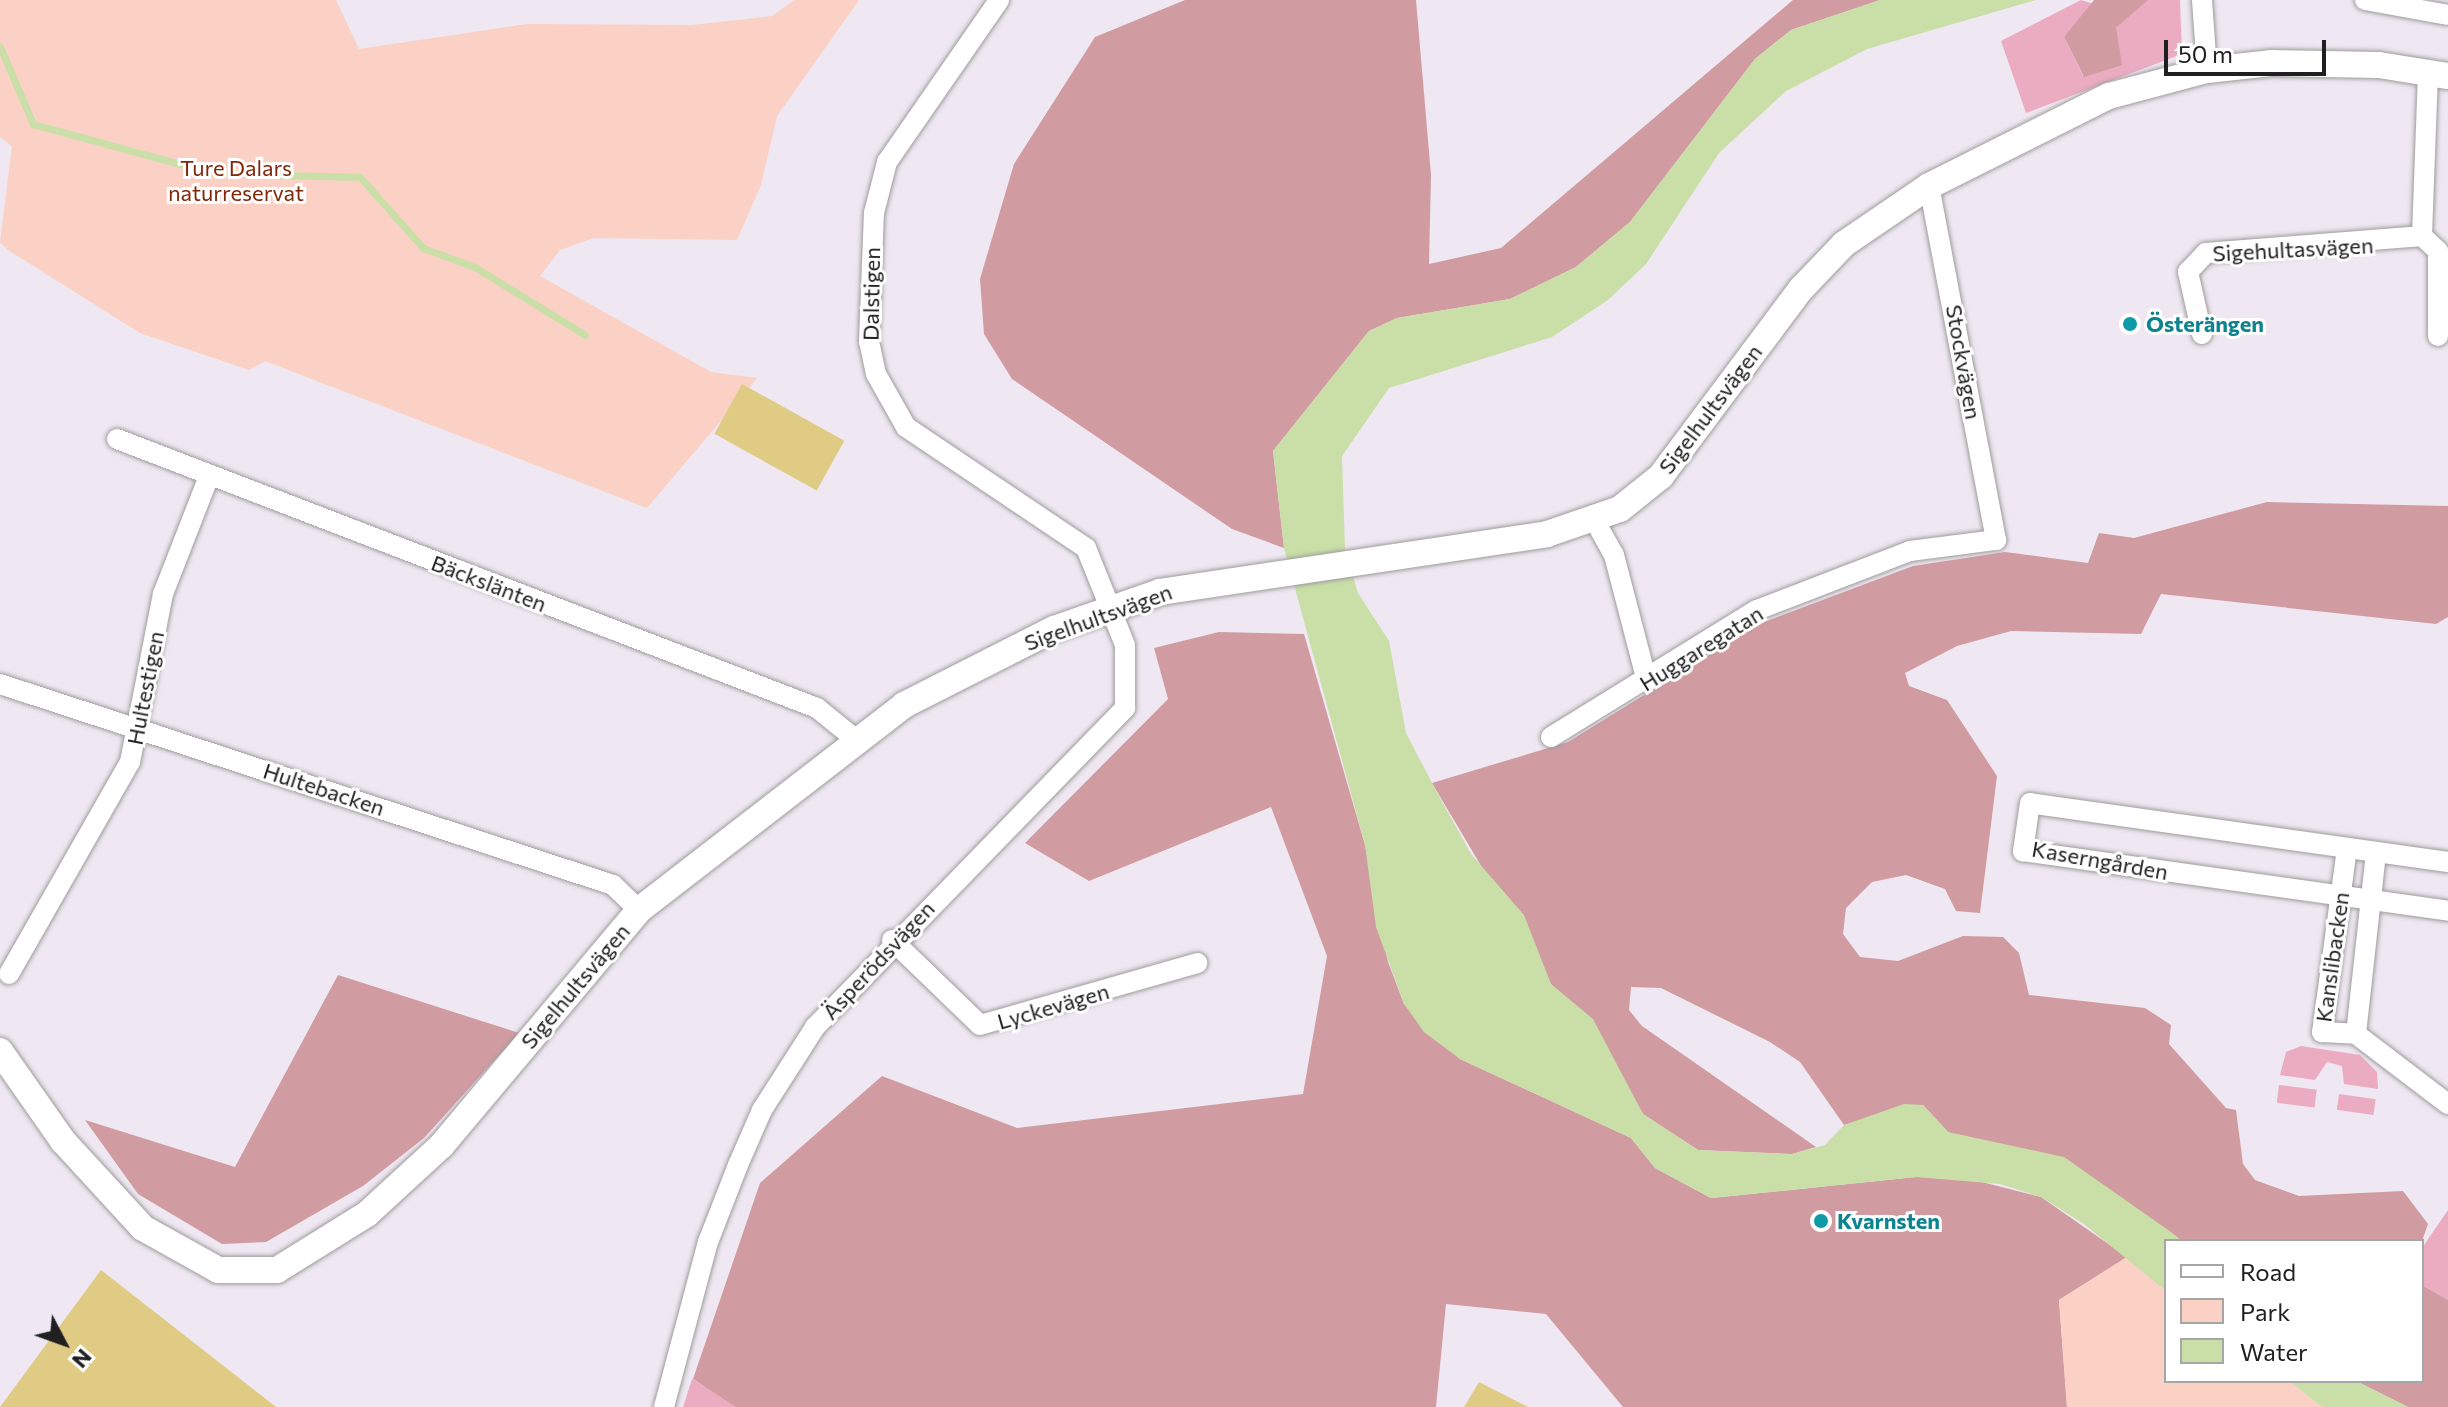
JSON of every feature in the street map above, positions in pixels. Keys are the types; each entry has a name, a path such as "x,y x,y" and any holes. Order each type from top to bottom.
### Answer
{"street":[{"name":"Dalstigen","path":"999,0 887,162 874,213 869,342 876,374 906,427 1073,534 1096,564"},
{"path":"2202,0 2207,70"},
{"path":"2365,0 2448,15"},
{"name":"Sigelhultsvägen","path":"0,1051 63,1141 143,1228 218,1270 277,1270 367,1214 442,1145 639,910 854,738 1026,641 1113,607 1240,575 1369,560 1595,521 1661,476 1814,272 1929,186 2109,96 2207,70 2322,61 2438,74"},
{"path":"2438,74 2422,236 2438,251 2438,336"},
{"name":"Stockvägen","path":"1929,186 1996,540"},
{"name":"Sigehultasvägen","path":"2202,334 2188,272 2206,253 2422,236"},
{"name":"Bäckslänten","path":"117,439 817,708 854,738"},
{"name":"Hultestigen","path":"9,974 130,762 141,727 163,594 209,476"},
{"path":"1595,521 1614,555 1647,682"},
{"name":"Huggaregatan","path":"1551,737 1647,682 1757,610 1910,551 1996,540"},
{"name":"Äsperödsvägen","path":"664,1407 708,1242 762,1110 830,1008 892,940 1110,731 1130,682 1113,607 1096,564"},
{"name":"Hultebacken","path":"0,684 141,727 613,885 639,910"},
{"name":"Kaserngården","path":"2448,862 2030,803 2023,851 2448,911"},
{"name":"Kanslibacken","path":"2347,848 2322,1032 2356,1034 2448,1104"},
{"name":"Kanslibacken","path":"2356,1034 2376,852"},
{"name":"Lyckevägen","path":"892,940 980,1025 1197,963"}],"shaded area":[{"path":"1185,0 1416,0 1431,175 1429,264 1501,248 1793,0 1880,0 1791,30 1755,59 1630,222 1576,267 1510,299 1397,318 1369,331 1273,451 1284,548 1232,529 1012,379 984,334 980,279 1014,164 1095,37"},
{"path":"2081,0 2094,4 2064,37 2083,76 2116,28 2147,0 2180,0 2182,54 2026,113 2001,41"},
{"path":"2094,0 2148,0 2116,28 2122,65 2084,77 2064,37"},
{"path":"742,384 844,441 817,491 714,434"},
{"path":"2267,502 2448,506 2448,617 2436,624 2161,594 2141,634 2011,631 1957,646 1905,673 1909,686 1947,700 1997,776 1980,913 1956,911 1945,889 1906,875 1872,882 1846,908 1843,934 1860,957 1898,961 1963,936 2003,937 2019,953 2029,995 2145,1008 2171,1025 2169,1044 2226,1108 2236,1110 2243,1164 2255,1180 2299,1196 2403,1191 2428,1224 2423,1239 2178,1239 1948,1132 1923,1105 1844,1125 1800,1062 1770,1042 1661,988 1631,987 1629,1010 1642,1026 1816,1147 1792,1154 1698,1150 1643,1114 1603,1043 1551,984 1432,783 1568,742 1759,624 1913,566 2005,552 2088,563 2099,533 2134,538"},
{"path":"1219,632 1304,634 1365,845 1388,962 1404,1004 1460,1059 1631,1138 1655,1168 1711,1198 1916,1177 1966,1178 2041,1197 2127,1257 2059,1300 2067,1407 1623,1407 1546,1314 1446,1304 1436,1407 736,1407 693,1379 760,1183 882,1076 1017,1128 1303,1094 1327,956 1271,807 1089,881 1025,843 1168,699 1154,648"},
{"path":"338,975 519,1033 424,1138 363,1186 266,1242 222,1244 138,1194 85,1120 235,1167"},
{"path":"2301,1046 2360,1055 2377,1072 2378,1089 2344,1084 2342,1066 2327,1062 2315,1080 2280,1075 2286,1052"},
{"path":"2279,1085 2317,1090 2315,1107 2277,1103"},
{"path":"2339,1094 2376,1099 2373,1115 2337,1110"},
{"path":"2448,1210 2448,1300 2424,1286 2424,1245"},
{"path":"101,1270 276,1407 0,1407"},
{"path":"2424,1286 2448,1300 2448,1407 2408,1407 2360,1383 2424,1383"},
{"path":"692,1379 730,1401 736,1407 683,1407"},
{"path":"1479,1382 1528,1407 1464,1407"}],"green space":[{"name":"Ture Dalars naturreservat","path":"0,0 336,0 359,49 527,24 692,25 772,16 794,0 859,0 777,116 761,185 737,240 594,238 560,250 540,276 711,372 757,378 647,508 265,361 249,370 140,333 8,250 0,242 12,146 0,137"},
{"path":"2127,1257 2164,1289 2164,1383 2292,1383 2322,1407 2067,1407 2059,1300"}],"water":[{"path":"1880,0 2036,0 1867,49 1786,91 1719,153 1646,264 1608,300 1552,337 1389,388 1342,456 1345,550 1358,593 1389,641 1406,733 1432,783 1471,854 1524,915 1551,984 1593,1019 1643,1114 1698,1150 1792,1154 1825,1145 1844,1125 1904,1104 1923,1105 1948,1132 2064,1157 2171,1232 2180,1239 2164,1239 2164,1289 2084,1224 2041,1197 2000,1184 1916,1177 1711,1198 1655,1168 1631,1138 1460,1059 1424,1032 1404,1004 1376,927 1365,845 1284,548 1273,451 1369,331 1397,318 1510,299 1576,267 1630,222 1755,59 1791,30"},
{"path":"2292,1383 2360,1383 2408,1407 2322,1407"}],"waterway":[{"path":"0,47 33,124 213,173 360,177 423,248 475,267 585,335"}],"place":[{"name":"Österängen","path":"2130,324"},
{"name":"Kvarnsten","path":"1821,1221"}]}
